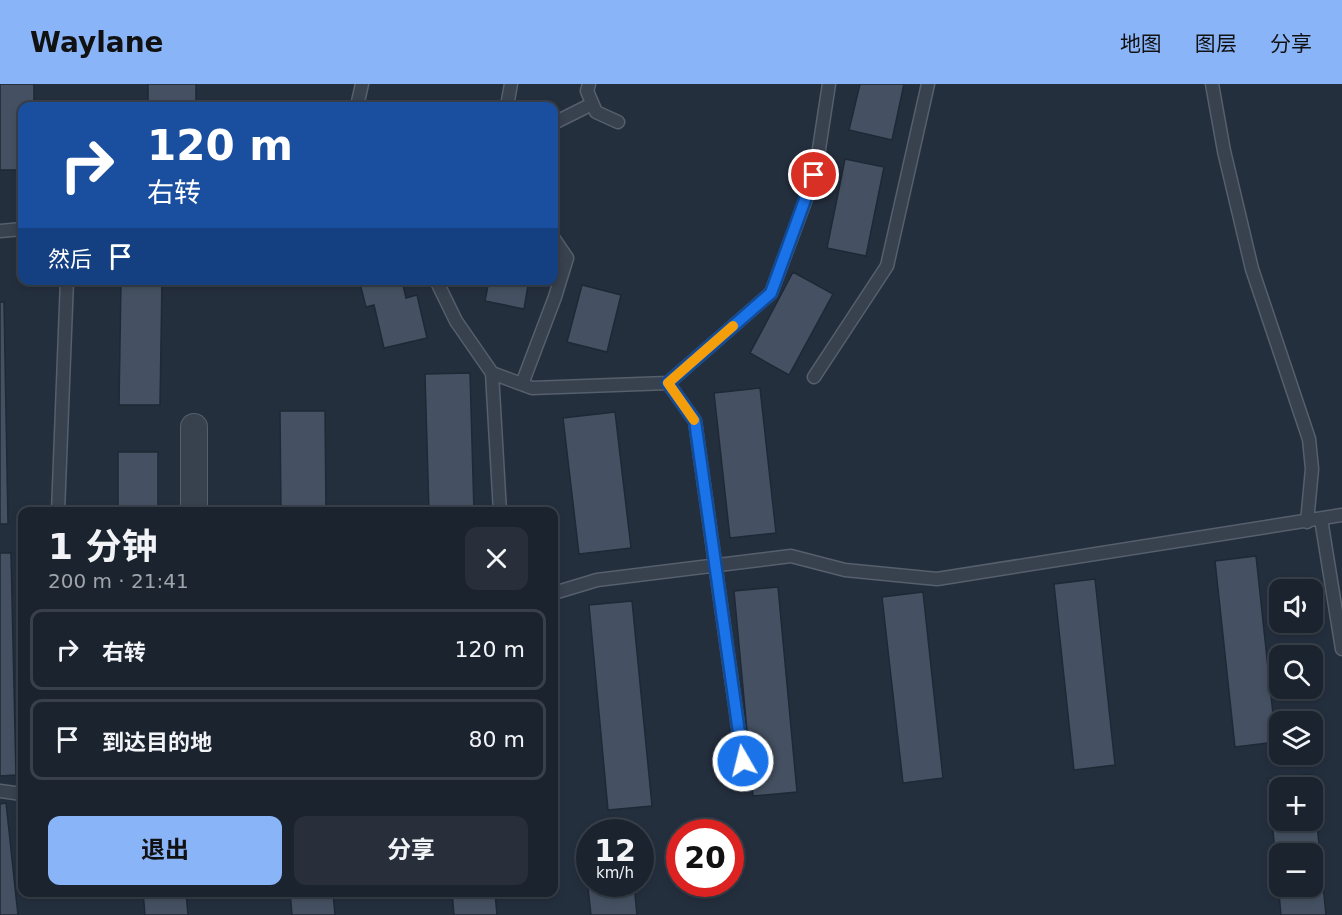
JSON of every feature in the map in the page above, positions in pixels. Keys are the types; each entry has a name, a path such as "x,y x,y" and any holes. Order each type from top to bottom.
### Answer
{"street":[{"path":"194,427 195,507"}],"lane":[{"path":"358,102 362,84"},
{"path":"508,102 510,84"},
{"path":"589,84 587,91 596,112 618,122"},
{"path":"492,373 532,388 668,383 771,293 814,175 829,84"},
{"path":"814,377 887,266 928,84"},
{"path":"1212,84 1224,151 1252,269 1309,439 1312,469 1307,522"},
{"path":"558,121 592,104"},
{"path":"0,231 18,229"},
{"path":"522,384 555,297 567,258 558,245"},
{"path":"58,507 68,285"},
{"path":"438,285 456,321 492,373 500,507"},
{"path":"668,383 695,421 746,783"},
{"path":"558,592 597,580 791,556 845,570 936,579 1342,515"},
{"path":"1321,519 1342,650"},
{"path":"0,791 18,793"}],"building":[{"path":"0,84 34,84 34,102 18,102 18,170 0,170"},
{"path":"148,84 196,84 196,102 148,102"},
{"path":"860,84 904,84 892,140 849,130"},
{"path":"845,159 884,167 866,256 827,248"},
{"path":"793,272 833,294 789,375 750,353"},
{"path":"121,285 162,285 160,405 119,405"},
{"path":"360,285 403,285 406,298 417,295 427,338 384,348 374,305 366,307"},
{"path":"488,285 528,285 524,309 485,301"},
{"path":"582,285 621,295 607,352 567,342"},
{"path":"0,302 4,302 8,524 0,524"},
{"path":"470,373 474,507 429,507 425,374"},
{"path":"760,388 776,533 730,538 714,393"},
{"path":"280,411 325,411 326,507 281,507"},
{"path":"615,412 631,548 579,554 563,418"},
{"path":"118,452 158,452 158,507 118,507"},
{"path":"0,553 11,553 16,775 0,776"},
{"path":"1256,556 1269,677 1269,699 1271,699 1273,711 1269,711 1269,743 1235,747 1215,561"},
{"path":"1095,579 1115,765 1074,770 1054,584"},
{"path":"778,587 797,792 753,796 734,591"},
{"path":"923,592 943,778 903,783 882,597"},
{"path":"632,601 652,806 608,810 589,605"},
{"path":"1312,774 1312,777 1286,777"},
{"path":"6,803 18,915 0,915 0,804"},
{"path":"1273,831 1318,831 1319,843 1274,843"},
{"path":"1323,885 1326,915 1281,915 1279,897 1323,897"},
{"path":"143,897 186,897 188,915 145,915"},
{"path":"290,897 333,897 335,915 292,915"},
{"path":"452,897 495,897 497,915 454,915"},
{"path":"589,897 635,897 637,915 591,915"}],"slow traffic":[{"path":"694,420 668,383 733,326"}],"route":[{"path":"743,761 695,421 668,383 771,293 814,175"}]}
